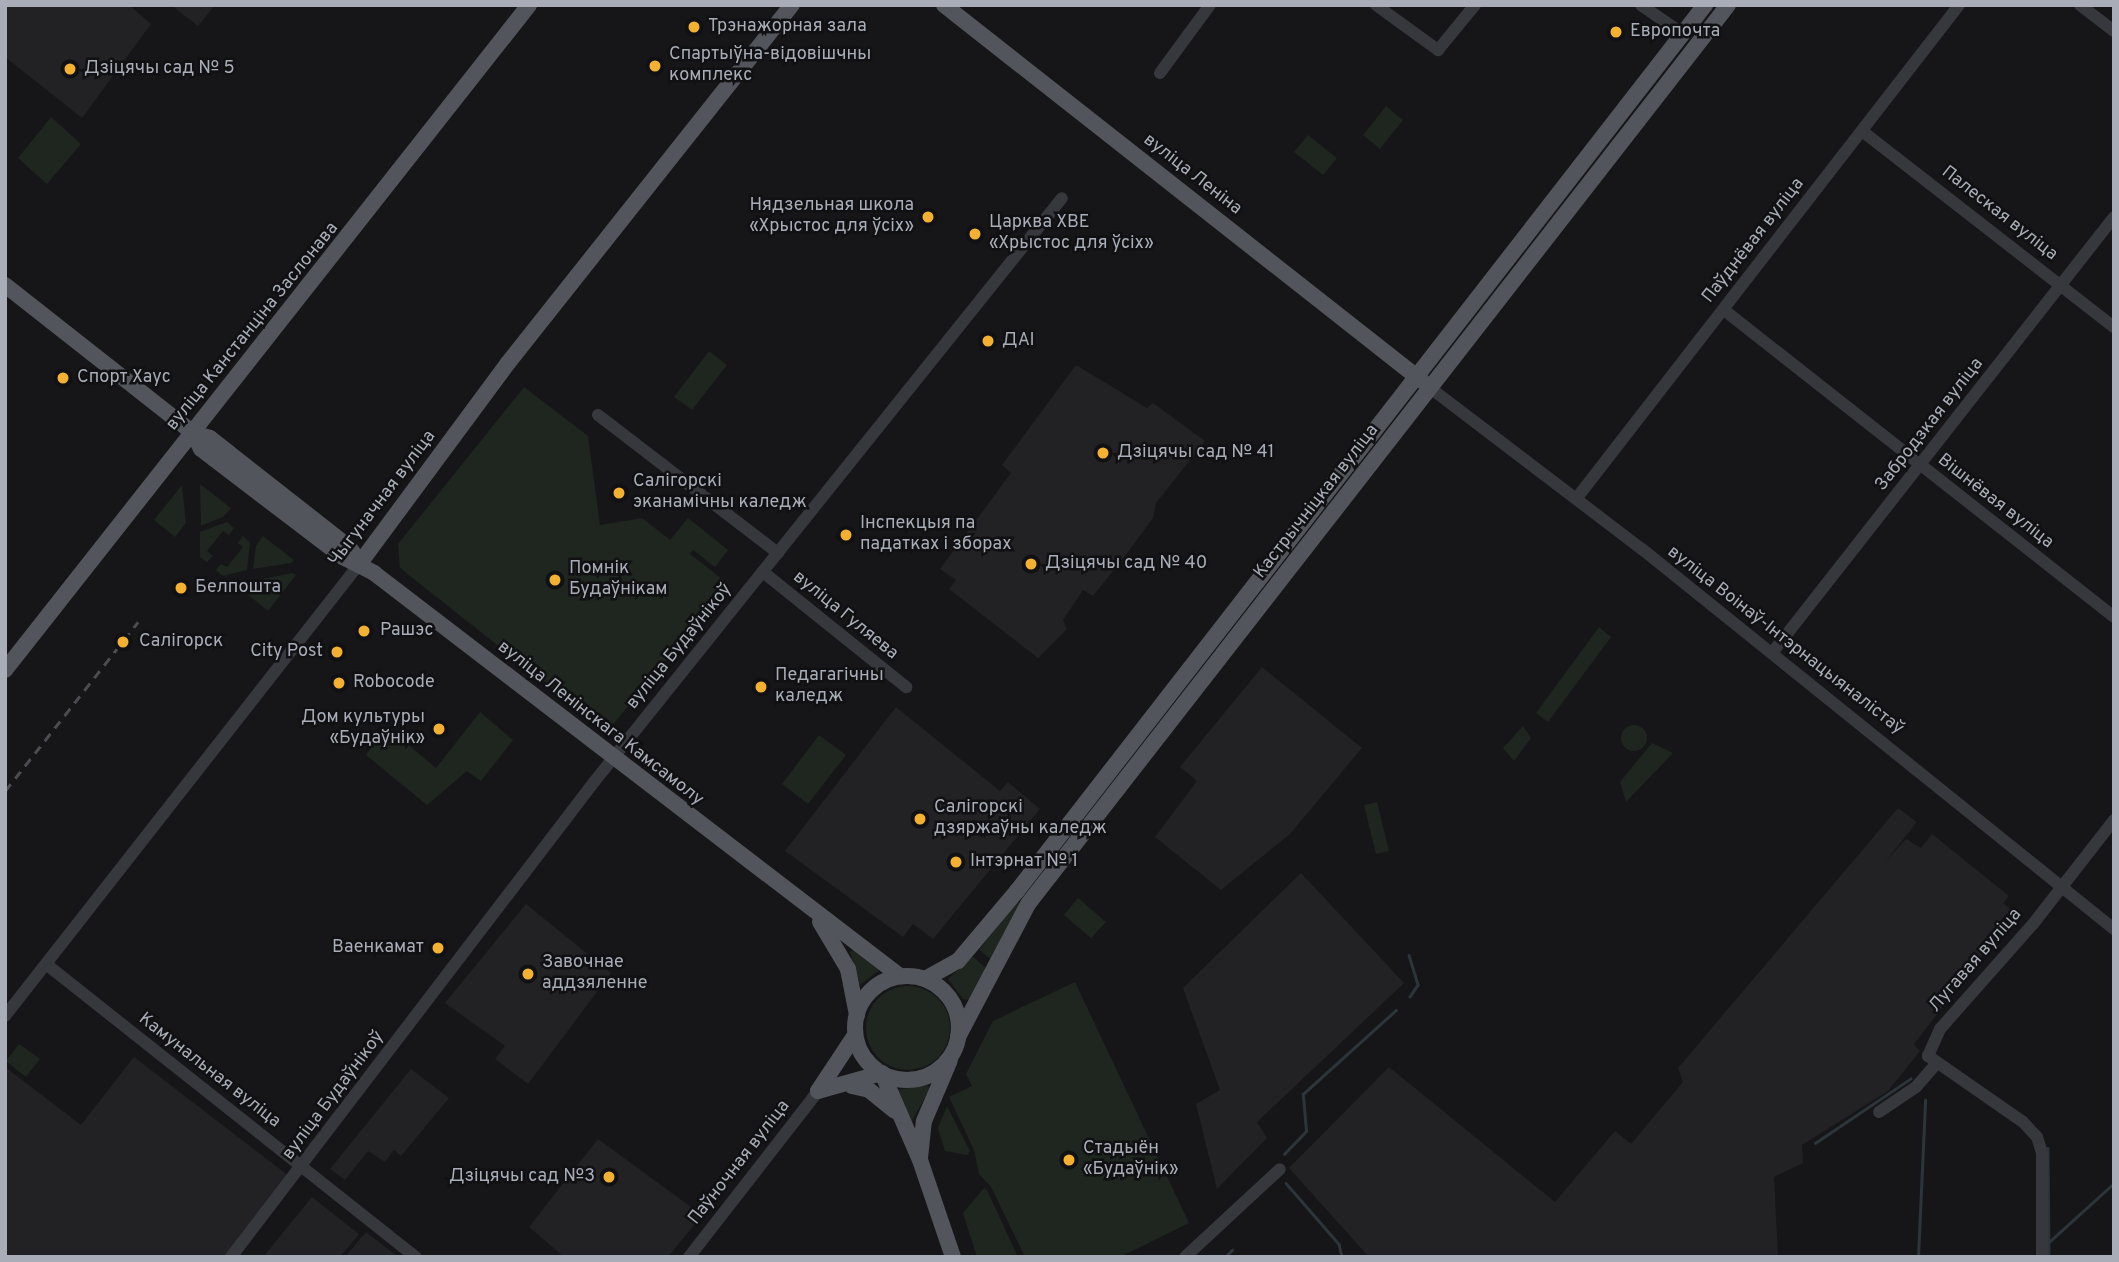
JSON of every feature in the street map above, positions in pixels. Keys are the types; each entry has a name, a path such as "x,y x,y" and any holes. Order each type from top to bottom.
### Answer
{"main road":[{"name":"вуліца Канстанціна Заслонава","path":"5,670 529,5"},
{"name":"Чыгуначная вуліца","path":"360,563 509,362 792,5"},
{"name":"вуліца Леніна","path":"944,5 1429,387"},
{"name":"Кастрычніцкая вуліца","path":"925,979 958,961 1017,891 1705,5"},
{"name":"Кастрычніцкая вуліца","path":"920,1160 924,1121 956,1044 1028,904 1728,5"},
{"name":"вуліца Ленінскага Камсамолу","path":"5,285 193,433 201,449 343,557 360,563 816,917 900,976"},
{"name":"вуліца Ленінскага Камсамолу","path":"816,917 845,961 857,1015"},
{"path":"818,1091 855,1035 857,1015 873,989 900,976 925,979 952,1002 956,1044 943,1065 922,1077 897,1079 882,1073 864,1057 855,1035"},
{"path":"818,1091 849,1086 882,1073"},
{"path":"882,1073 897,1113 920,1160 953,1257"},
{"path":"849,1086 869,1090 897,1113"}],"street":[{"path":"1160,73 1210,5"},
{"path":"1376,5 1438,50 1475,5"},
{"path":"1641,5 1684,34"},
{"name":"Паўднёвая вуліца","path":"1576,499 1959,5"},
{"path":"2080,5 2114,31"},
{"name":"Палеская вуліца","path":"1862,131 2114,327"},
{"name":"вуліца Будаўнікоў","path":"231,1257 303,1167 613,759 1062,198"},
{"name":"Забродзкая вуліца","path":"1772,653 1922,466 2114,218"},
{"name":"Вішнёвая вуліца","path":"1724,310 2114,617"},
{"name":"вуліца Воінаў-Інтэрнацыяналістаў","path":"1429,387 1576,499 2063,883 2114,929"},
{"path":"598,415 778,553"},
{"name":"Чыгуначная вуліца","path":"5,1016 360,563"},
{"name":"вуліца Гуляева","path":"763,572 906,687"},
{"path":"2063,883 2114,820"},
{"name":"Лугавая вуліца","path":"1935,1065 1928,1056 1940,1029 2063,883"},
{"name":"Камунальная вуліца","path":"46,964 416,1257"},
{"path":"1879,1112 1916,1087 1935,1065 2024,1122 2037,1136 2042,1153 2042,1257"},
{"name":"Паўночная вуліца","path":"689,1257 818,1091"},
{"path":"1185,1257 1280,1169"}],"shaded area":[{"name":"Дзіцячы сад № 5","path":"5,5 129,5 151,24 82,118 5,57"},
{"path":"171,5 215,5 198,26"},
{"path":"1386,106 1403,120 1380,149 1363,135"},
{"path":"51,117 81,144 47,184 18,158"},
{"path":"1308,135 1337,158 1323,175 1294,152"},
{"path":"709,351 727,365 692,410 674,397"},
{"path":"1076,365 1147,408 1153,403 1205,441 1156,503 1153,518 1128,552 1093,596 1083,590 1063,620 1067,629 1038,658 949,589 956,580 940,569 1011,473 1002,465"},
{"path":"524,387 588,436 600,525 642,518 670,540 688,518 728,550 715,567 693,550 690,554 727,583 607,732 400,568 398,544"},
{"path":"200,484 231,508 223,517 201,526"},
{"path":"182,485 186,523 175,537 154,520"},
{"path":"227,522 234,528 229,535 223,531 207,551 213,556 207,562 200,557 200,532"},
{"path":"243,536 250,542 247,570 223,576 216,570 221,564 227,567 243,547 238,543"},
{"path":"263,536 294,560 291,563 253,569 256,546"},
{"path":"292,573 296,575 268,611 247,594 258,580"},
{"path":"1599,627 1611,637 1548,722 1536,713"},
{"path":"1262,667 1362,748 1290,834 1221,890 1155,837 1197,781 1180,767"},
{"name":"Салігорскі дзяржаўны каледж","path":"896,707 1000,791 1008,782 1040,809 933,939 913,924 903,937 785,851"},
{"path":"480,712 513,740 481,781 467,771 427,805 366,755 386,726 436,768"},
{"path":"1634,725 1643,729 1647,738 1643,747 1634,751 1625,747 1621,738 1625,729"},
{"path":"1523,726 1531,738 1514,761 1503,748"},
{"path":"819,735 846,755 808,804 782,784"},
{"path":"1652,743 1673,753 1626,802 1620,782"},
{"path":"1377,802 1389,851 1376,854 1364,805"},
{"path":"1898,808 1917,822 1885,862 1906,839 1921,848 1932,834 2009,896 2003,903 2015,913 1914,1044 1920,1051 1888,1091 1802,1145 1803,1163 1774,1177 1778,1257 1369,1257 1289,1168 1389,1067 1555,1202 1615,1131 1631,1144 1683,1082 1678,1068"},
{"path":"1301,873 1404,983 1257,1122 1267,1138 1217,1189 1196,1104 1220,1090 1183,988"},
{"path":"1078,898 1106,922 1091,938 1064,915"},
{"path":"1017,901 1020,903 992,960 979,950"},
{"path":"526,904 611,973 528,1084 495,1059 505,1046 445,1003"},
{"path":"856,947 881,969 860,985 850,952"},
{"path":"973,957 987,969 970,1000 963,999 948,979"},
{"name":"Стадыён «Будаўнік»","path":"1075,982 1189,1223 1120,1257 1025,1257 991,1187 979,1174 974,1150 949,1097 972,1086 966,1074 993,1021"},
{"path":"900,986 916,986 932,993 943,1004 950,1020 947,1044 938,1058 916,1070 900,1070 884,1063 873,1052 866,1036 866,1020 873,1004 884,993"},
{"path":"19,1044 40,1059 26,1077 6,1061"},
{"path":"134,1057 289,1176 225,1257 5,1257 5,1067 81,1125"},
{"path":"411,1069 449,1098 401,1156 394,1150 385,1162 368,1151 345,1180 330,1169"},
{"path":"927,1085 930,1088 911,1123 897,1090"},
{"path":"947,1106 970,1151 967,1155 945,1151 938,1128"},
{"name":"Дзіцячы сад №3","path":"598,1139 702,1215 668,1257 564,1257 529,1227"},
{"path":"984,1188 1018,1257 977,1257 963,1213"},
{"path":"312,1197 359,1234 340,1257 263,1257"},
{"path":"366,1232 398,1257 345,1257"}],"waterway":[{"path":"1409,955 1418,985 1410,997"},
{"path":"1284,1154 1306,1131 1303,1094 1396,1010"},
{"path":"1815,1143 1910,1079"},
{"path":"1918,1257 1925,1100"},
{"path":"2048,1148 2049,1257"},
{"path":"1286,1183 1339,1244 1342,1257"},
{"path":"2049,1242 2114,1183"},
{"path":"1225,1257 1232,1250"}],"railway":[{"path":"5,791 138,622"}],"place":[{"name":"Трэнажорная зала","path":"694,27"},
{"name":"Европочта","path":"1616,32"},
{"name":"Спартыўна-відовішчны комплекс","path":"655,66"},
{"name":"Дзіцячы сад № 5","path":"70,69"},
{"name":"Нядзельная школа «Хрыстос для ўсіх»","path":"928,217"},
{"name":"Царква ХВЕ «Хрыстос для ўсіх»","path":"975,234"},
{"name":"ДАІ","path":"988,341"},
{"name":"Спорт Хаус","path":"63,378"},
{"name":"Дзіцячы сад № 41","path":"1103,453"},
{"name":"Салігорскі эканамічны каледж","path":"619,493"},
{"name":"Інспекцыя па падатках і зборах","path":"846,535"},
{"name":"Дзіцячы сад № 40","path":"1031,564"},
{"name":"Помнік Будаўнікам","path":"555,580"},
{"name":"Белпошта","path":"181,588"},
{"name":"Рашэс","path":"364,631"},
{"name":"Салігорск","path":"123,642"},
{"name":"City Post","path":"337,652"},
{"name":"Robocode","path":"339,683"},
{"name":"Педагагічны каледж","path":"761,687"},
{"name":"Дом культуры «Будаўнік»","path":"439,729"},
{"name":"Салігорскі дзяржаўны каледж","path":"920,819"},
{"name":"Інтэрнат № 1","path":"956,862"},
{"name":"Ваенкамат","path":"438,948"},
{"name":"Завочнае аддзяленне","path":"528,974"},
{"name":"Стадыён «Будаўнік»","path":"1069,1160"},
{"name":"Дзіцячы сад №3","path":"609,1177"}]}
